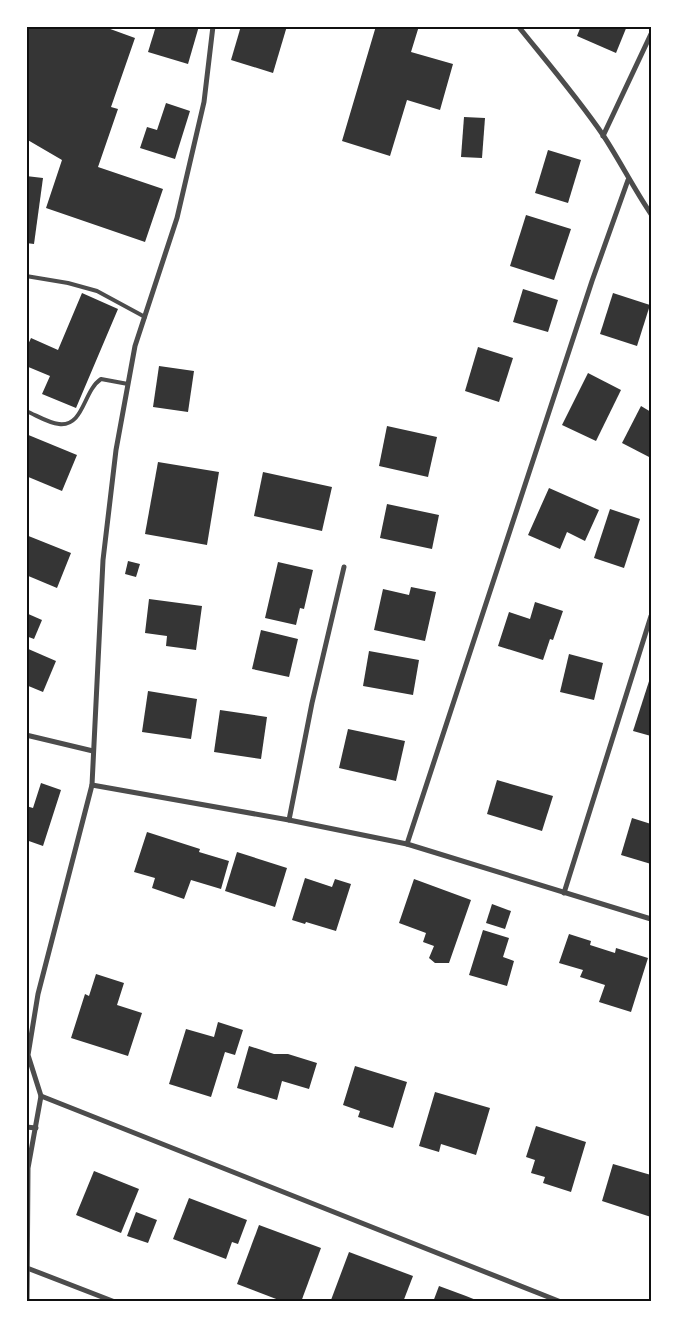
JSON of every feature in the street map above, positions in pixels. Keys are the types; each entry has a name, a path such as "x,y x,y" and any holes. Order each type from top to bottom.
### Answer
{"street":[{"path":"27,1302 28,1168 42,1096 28,1055 38,994 92,785 104,560 116,450 135,346 177,218 204,102 213,26"},
{"path":"518,26 562,79 603,136 628,180 651,214"},
{"path":"603,136 651,34"},
{"path":"407,844 592,281 628,180"},
{"path":"289,820 312,703 344,567"},
{"path":"564,893 651,616"},
{"path":"26,735 93,751"},
{"path":"92,785 289,820 407,844 651,919"},
{"path":"42,1096 562,1302"},
{"path":"26,1127 36,1128"},
{"path":"27,1268 115,1302"}],"lane":[{"path":"26,276 68,283 97,291 145,316"},
{"path":"26,411 58,424 70,423 77,418 95,383 101,379 128,384"}],"building":[{"path":"26,26 102,26 135,38 111,107 118,109 98,167 163,189 145,242 46,208 62,160 26,139"},
{"path":"156,26 199,26 188,64 148,52"},
{"path":"241,26 287,26 273,73 231,60"},
{"path":"376,26 419,26 411,52 453,64 440,110 407,100 390,156 342,141"},
{"path":"581,26 627,26 616,53 577,36"},
{"path":"166,103 190,111 175,159 140,148 147,127 157,130"},
{"path":"464,117 485,118 482,158 461,157"},
{"path":"548,150 581,160 568,203 535,193"},
{"path":"26,176 43,178 34,244 26,243"},
{"path":"526,215 571,229 554,280 510,266"},
{"path":"523,289 558,300 548,332 513,322"},
{"path":"82,293 118,309 76,408 42,394 50,376 26,366 26,349 31,338 58,350"},
{"path":"613,293 650,305 637,346 600,334"},
{"path":"478,347 513,358 499,402 465,391"},
{"path":"159,366 194,371 188,412 153,407"},
{"path":"588,373 621,390 596,441 562,425"},
{"path":"641,406 651,412 651,458 622,443"},
{"path":"387,426 437,437 428,477 379,466"},
{"path":"26,434 77,455 62,491 26,476"},
{"path":"158,462 219,472 207,545 145,534"},
{"path":"263,472 332,487 322,531 254,516"},
{"path":"549,488 599,510 585,541 567,532 560,549 528,535"},
{"path":"387,504 439,515 432,549 380,538"},
{"path":"610,509 640,519 624,568 594,558"},
{"path":"26,535 71,553 57,588 26,575"},
{"path":"128,561 140,564 136,577 125,574"},
{"path":"278,562 313,570 304,609 300,608 296,625 265,618"},
{"path":"411,587 436,592 425,641 374,630 383,589 409,595"},
{"path":"149,599 202,606 196,650 166,646 167,636 145,633"},
{"path":"535,602 563,611 553,640 550,639 543,660 498,646 509,612 530,619"},
{"path":"26,613 42,620 34,639 26,636"},
{"path":"261,630 298,639 289,677 252,669"},
{"path":"26,648 56,661 43,692 26,685"},
{"path":"369,651 419,660 413,695 363,686"},
{"path":"569,654 603,663 594,700 560,692"},
{"path":"651,675 651,736 633,731"},
{"path":"148,691 197,699 191,739 142,732"},
{"path":"220,710 267,717 261,759 214,752"},
{"path":"348,729 405,741 396,781 339,768"},
{"path":"497,780 553,796 542,831 487,814"},
{"path":"41,783 61,790 43,846 26,840 26,806 33,808"},
{"path":"632,818 651,824 651,864 621,855"},
{"path":"147,832 200,849 199,852 229,861 221,889 191,880 184,899 152,888 155,878 134,872"},
{"path":"237,852 287,868 275,907 225,891"},
{"path":"305,878 332,887 335,879 351,884 336,931 292,920"},
{"path":"414,879 471,900 449,963 435,963 429,958 434,946 423,942 426,933 399,923"},
{"path":"492,904 511,911 505,929 486,923"},
{"path":"483,930 509,938 503,957 514,961 507,986 469,975"},
{"path":"569,934 591,941 590,945 615,953 616,948 648,958 631,1012 599,1002 605,985 580,977 583,970 559,963"},
{"path":"96,974 124,983 117,1005 142,1013 128,1056 71,1038 85,994 89,996"},
{"path":"218,1022 243,1030 235,1055 225,1052 211,1097 169,1084 186,1029 214,1037"},
{"path":"249,1046 274,1054 288,1054 317,1063 309,1089 282,1081 277,1100 237,1088"},
{"path":"355,1066 407,1082 393,1128 358,1117 360,1111 343,1105"},
{"path":"435,1092 490,1108 476,1155 441,1144 439,1152 419,1146"},
{"path":"536,1126 586,1142 571,1192 543,1183 545,1177 531,1173 535,1160 526,1157"},
{"path":"613,1164 651,1175 651,1217 602,1201"},
{"path":"94,1171 139,1189 121,1233 76,1215"},
{"path":"189,1198 247,1220 238,1244 232,1242 226,1259 173,1239"},
{"path":"136,1212 157,1220 148,1243 127,1236"},
{"path":"259,1225 321,1248 301,1302 284,1302 237,1284"},
{"path":"349,1252 413,1276 403,1302 335,1302 331,1300"},
{"path":"439,1286 466,1296 481,1302 433,1302"}]}
